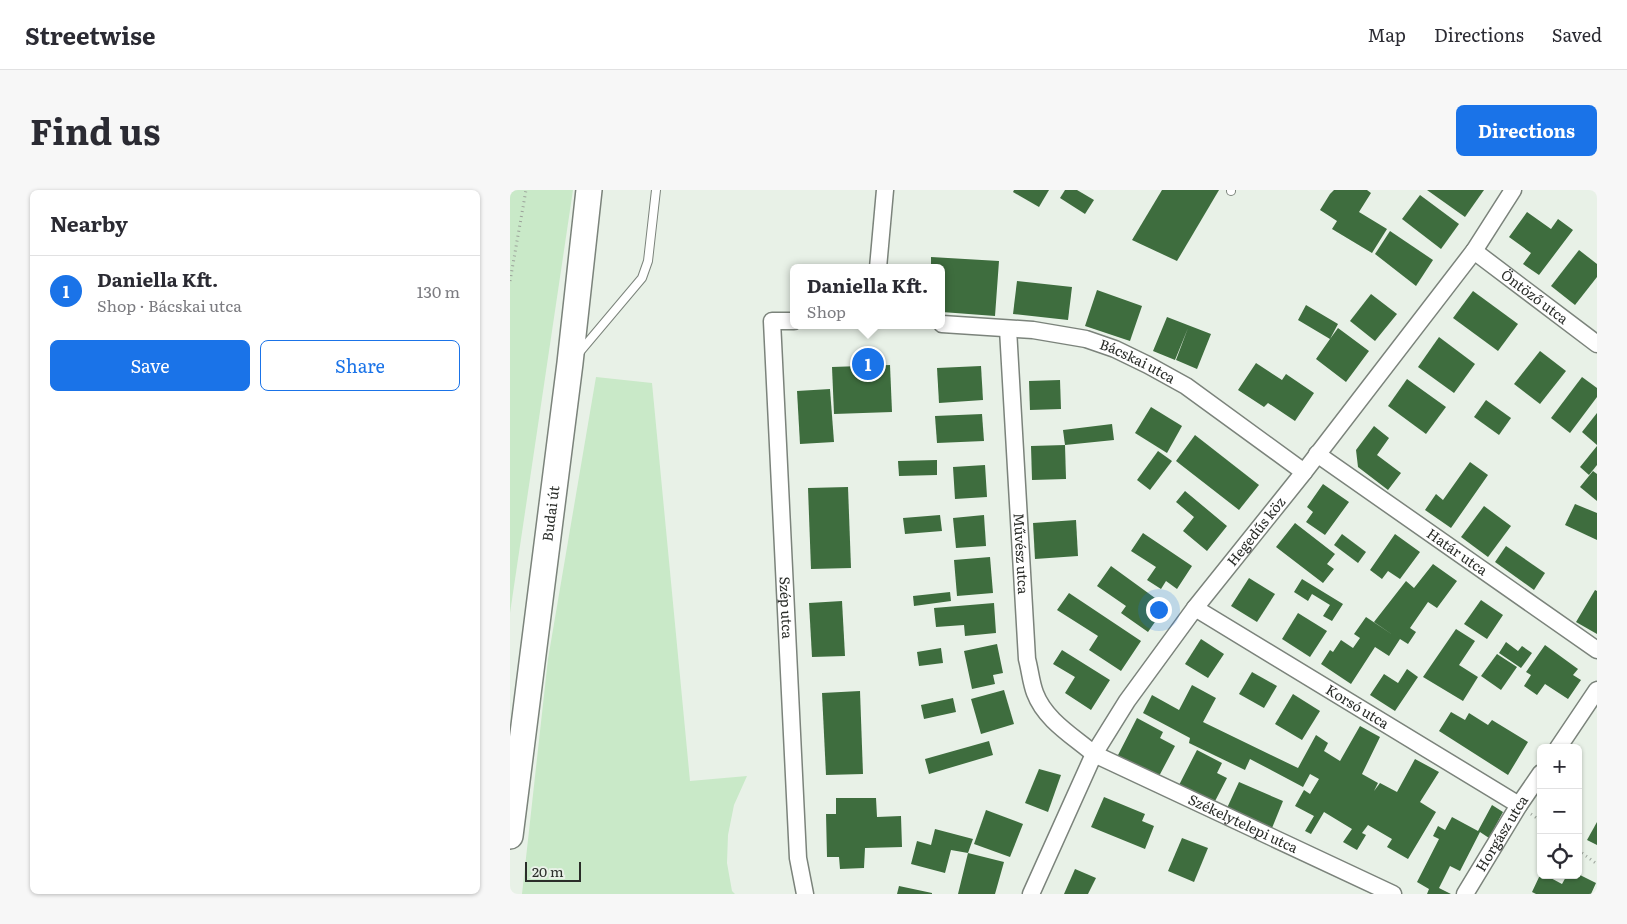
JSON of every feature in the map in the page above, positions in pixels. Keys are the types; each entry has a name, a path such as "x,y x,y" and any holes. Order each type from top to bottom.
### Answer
{"main road":[{"name":"Budai út","path":"510,836 570,363 589,190"}],"street":[{"path":"878,264 885,190"},
{"name":"Hegedűs köz","path":"1031,894 1094,754 1127,701 1195,608 1304,472 1474,251 1513,190"},
{"name":"Öntöző utca","path":"1474,251 1597,344"},
{"name":"Szép utca","path":"790,321 772,321 798,858 805,894"},
{"name":"Bácskai utca","path":"945,324 1033,330 1086,339 1115,349 1186,386 1304,472"},
{"name":"Művész utca","path":"1008,328 1027,659 1035,694 1043,708 1054,722 1094,754"},
{"name":"Határ utca","path":"1318,454 1597,650"},
{"name":"Korsó utca","path":"1195,608 1519,805"},
{"path":"1561,744 1597,690"},
{"name":"Székelytelepi utca","path":"1094,754 1393,894"},
{"name":"Horgász utca","path":"1465,894 1537,778"}],"lane":[{"path":"570,363 642,278 648,261 656,190"}],"path":[{"path":"510,281 526,190"},
{"path":"1582,853 1597,864"}],"green space":[{"path":"510,190 573,190 510,613"},
{"path":"596,377 652,383 690,781 747,776 734,805 728,835 727,863 732,891 735,894 522,894 548,659"}],"building":[{"path":"1014,190 1049,190 1039,207 1013,192"},
{"path":"1065,190 1077,190 1094,200 1085,214 1060,198"},
{"path":"1162,190 1219,190 1177,261 1132,240"},
{"path":"1334,190 1367,190 1371,193 1359,212 1387,229 1372,253 1332,229 1337,221 1320,210"},
{"path":"1427,190 1484,190 1465,217"},
{"path":"1420,195 1459,224 1441,249 1402,219"},
{"path":"1527,212 1551,229 1558,219 1573,230 1539,275 1523,264 1531,253 1509,237"},
{"path":"1390,231 1433,260 1416,286 1375,254"},
{"path":"1579,250 1597,264 1597,277 1575,305 1551,286"},
{"path":"931,257 999,261 995,316 945,312 945,264 931,264"},
{"path":"1017,281 1072,287 1068,320 1013,314"},
{"path":"1097,290 1142,306 1130,341 1085,326"},
{"path":"1473,291 1518,324 1498,351 1453,318"},
{"path":"1371,294 1397,314 1375,341 1350,321"},
{"path":"1306,305 1338,324 1330,339 1298,320"},
{"path":"1167,317 1211,334 1197,369 1176,360 1188,328 1175,360 1153,351"},
{"path":"1338,328 1369,351 1346,382 1316,359"},
{"path":"1439,337 1475,364 1454,393 1418,367"},
{"path":"1540,351 1566,371 1540,404 1514,384"},
{"path":"1256,363 1282,380 1286,374 1314,393 1295,421 1268,403 1264,407 1238,390"},
{"path":"890,365 892,412 834,414 832,367"},
{"path":"981,366 983,400 939,403 937,368"},
{"path":"1582,377 1597,388 1597,397 1570,433 1551,418"},
{"path":"1407,379 1446,407 1426,434 1388,406"},
{"path":"1060,380 1061,409 1030,410 1029,381"},
{"path":"830,389 834,442 800,444 797,391"},
{"path":"1486,400 1511,418 1499,435 1474,417"},
{"path":"1151,407 1182,426 1167,453 1135,433"},
{"path":"1597,413 1597,445 1582,432"},
{"path":"982,414 984,441 937,443 935,416"},
{"path":"1112,424 1114,440 1065,445 1063,430"},
{"path":"1374,426 1389,438 1377,455 1401,473 1388,490 1358,467 1356,450"},
{"path":"1195,435 1259,485 1239,510 1176,461"},
{"path":"1065,445 1066,479 1032,480 1031,446"},
{"path":"1597,446 1597,465 1589,475 1580,467"},
{"path":"1158,451 1172,461 1150,490 1137,480"},
{"path":"937,460 937,475 899,476 898,461"},
{"path":"1470,462 1488,475 1451,528 1425,510 1436,494 1443,500"},
{"path":"985,465 987,497 955,499 953,467"},
{"path":"1593,471 1597,474 1597,501 1580,487"},
{"path":"1323,484 1349,502 1325,535 1306,522 1313,512 1307,507"},
{"path":"848,487 851,568 811,569 808,488"},
{"path":"1185,491 1227,526 1207,551 1183,531 1194,517 1176,502"},
{"path":"1575,504 1597,513 1597,540 1565,525"},
{"path":"1484,506 1511,526 1488,557 1461,537"},
{"path":"940,515 942,531 905,534 903,518"},
{"path":"984,515 986,546 956,548 953,518"},
{"path":"1076,520 1078,556 1035,559 1033,523"},
{"path":"1295,523 1335,554 1327,564 1334,569 1323,583 1276,547"},
{"path":"1143,533 1192,566 1177,589 1166,581 1161,589 1147,580 1156,567 1131,551"},
{"path":"1342,534 1366,552 1358,563 1334,545"},
{"path":"1395,534 1420,552 1400,579 1388,571 1382,579 1370,570"},
{"path":"1506,546 1545,573 1534,590 1495,562"},
{"path":"990,557 993,593 957,596 954,560"},
{"path":"1433,564 1457,581 1437,608 1428,602 1410,628 1416,632 1408,644 1400,639 1389,656 1375,647 1351,684 1321,664 1330,650 1333,652 1341,640 1353,648 1360,638 1354,634 1366,617 1393,635 1374,622 1406,581 1414,588"},
{"path":"1111,566 1166,606 1148,632 1121,613 1126,606 1097,586"},
{"path":"1249,578 1275,594 1257,622 1231,606"},
{"path":"1302,579 1343,604 1332,621 1323,616 1330,605 1312,594 1308,601 1294,592"},
{"path":"1595,590 1597,591 1597,634 1576,622"},
{"path":"950,592 951,601 914,606 913,596"},
{"path":"1069,593 1141,641 1121,671 1089,650 1098,636 1057,610"},
{"path":"1481,600 1503,615 1487,639 1464,624"},
{"path":"842,601 845,656 812,657 809,603"},
{"path":"994,603 996,633 965,636 964,625 936,627 934,608"},
{"path":"1298,613 1327,631 1310,657 1282,639"},
{"path":"1456,629 1475,641 1459,665 1478,677 1463,701 1423,677"},
{"path":"1201,639 1224,654 1208,678 1185,664"},
{"path":"1506,642 1518,651 1522,646 1532,653 1521,668 1499,653"},
{"path":"997,644 1003,673 993,675 995,684 972,689 964,651"},
{"path":"1545,645 1578,669 1573,675 1581,680 1568,699 1545,684 1537,695 1524,686 1531,675 1526,672"},
{"path":"941,648 943,663 919,666 917,652"},
{"path":"1062,650 1110,680 1091,710 1065,693 1075,677 1053,664"},
{"path":"1497,654 1517,667 1501,690 1481,676"},
{"path":"1407,669 1418,677 1395,711 1370,695 1384,674 1398,683"},
{"path":"1252,672 1277,686 1264,708 1239,694"},
{"path":"1192,685 1216,698 1203,722 1298,768 1316,735 1328,743 1324,751 1340,761 1360,726 1380,737 1362,774 1378,783 1374,791 1380,783 1397,792 1415,759 1439,772 1420,802 1436,812 1408,859 1387,847 1392,839 1368,825 1362,833 1366,835 1357,850 1343,842 1352,829 1324,812 1311,834 1305,831 1314,816 1295,806 1304,790 1310,794 1319,779 1310,774 1303,787 1250,759 1245,770 1189,743 1190,738 1143,713 1152,695 1179,710"},
{"path":"1004,690 1014,724 981,734 971,699"},
{"path":"860,691 863,774 826,775 822,693"},
{"path":"1293,694 1320,711 1302,740 1275,724"},
{"path":"953,698 956,712 924,719 921,705"},
{"path":"1451,712 1465,720 1469,713 1488,725 1492,720 1528,742 1508,775 1439,731"},
{"path":"1137,718 1163,732 1160,738 1175,746 1158,778 1117,757"},
{"path":"989,741 993,755 929,774 925,759"},
{"path":"1197,750 1222,763 1217,773 1227,778 1213,805 1178,787"},
{"path":"1039,769 1061,775 1048,812 1025,803"},
{"path":"1239,782 1283,801 1272,828 1227,808"},
{"path":"1104,797 1145,814 1142,821 1154,826 1145,849 1091,827"},
{"path":"836,798 876,798 877,817 901,816 902,847 865,848 864,868 840,869 839,857 827,857 826,814 836,814"},
{"path":"1492,805 1503,812 1489,838 1480,832 1460,871 1450,866 1439,888 1451,894 1427,894 1429,889 1417,882 1439,839 1433,836 1438,826 1445,830 1452,817 1478,831"},
{"path":"986,810 1023,824 1010,857 974,844"},
{"path":"1597,822 1597,845 1587,840"},
{"path":"935,829 973,839 968,853 951,850 945,873 911,864 917,841 931,845"},
{"path":"1182,838 1208,848 1194,882 1168,871"},
{"path":"968,853 1004,862 995,894 958,894"},
{"path":"1075,869 1096,878 1088,894 1064,894"},
{"path":"1582,876 1596,883 1591,894 1536,894 1532,892 1538,879 1553,879 1562,884 1565,879 1582,879"},
{"path":"899,886 932,893 932,894 897,894"}],"place":[{"name":"Daniella Kft.","path":"868,364"}]}
